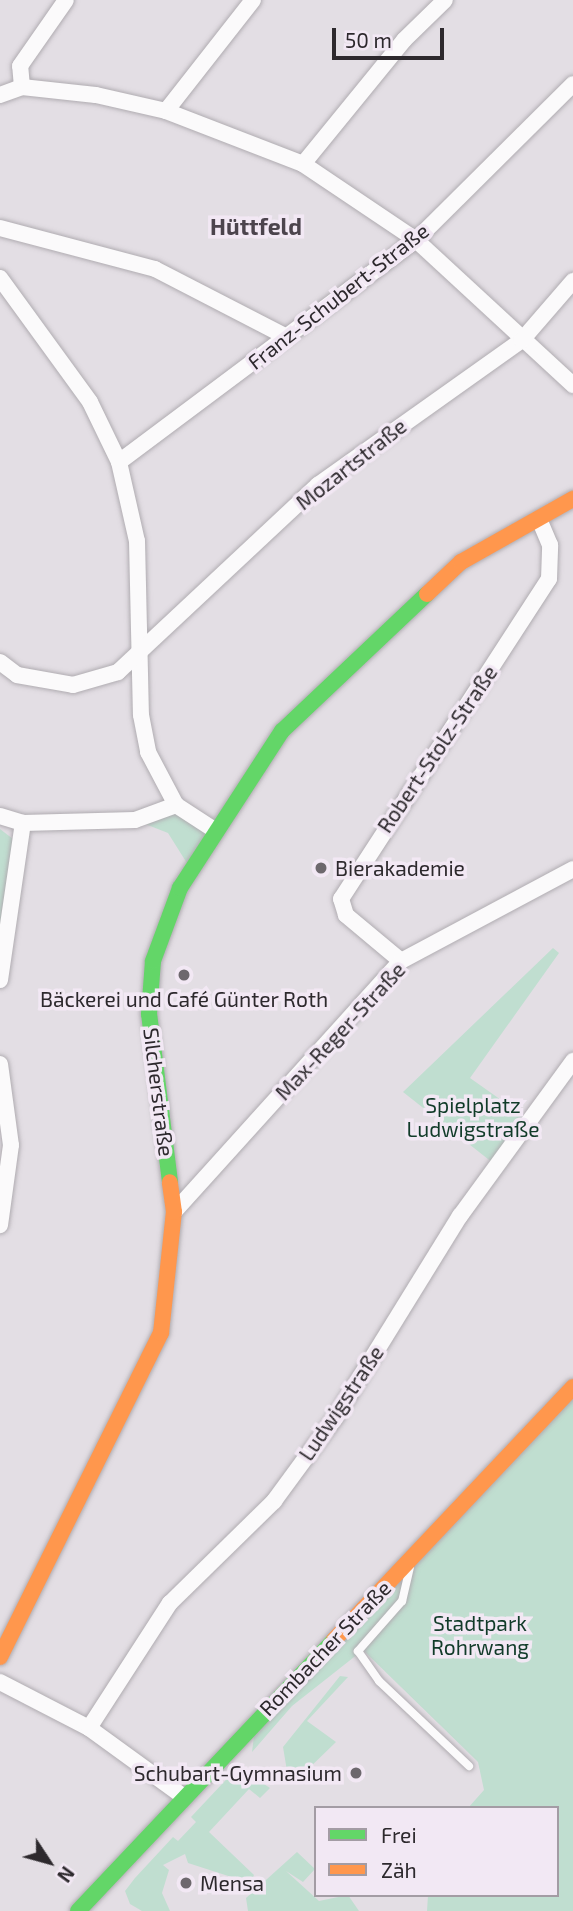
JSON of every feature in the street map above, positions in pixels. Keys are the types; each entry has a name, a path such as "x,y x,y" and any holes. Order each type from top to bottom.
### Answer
{"street":[{"path":"22,87 20,66 66,0"},
{"path":"166,111 253,0"},
{"path":"303,164 404,40 445,0"},
{"name":"Franz-Schubert-Straße","path":"119,462 416,240 573,83"},
{"path":"0,95 22,87 166,111 303,164 416,240 573,385"},
{"path":"0,228 155,269 287,337"},
{"path":"0,278 90,402 119,462 137,541 137,658 148,752 176,805 213,829"},
{"name":"Mozartstraße","path":"0,662 17,675 73,685 118,672 137,658 318,485 523,340 573,281"},
{"name":"Silcherstraße","path":"0,1657 148,1368 161,1333 174,1212 149,1036 153,961 164,923 213,829 282,731 400,615 461,562 573,499"},
{"name":"Robert-Stolz-Straße","path":"401,961 346,915 341,899 549,579 550,545 539,519"},
{"path":"0,816 23,823 135,820 176,805"},
{"path":"0,980 23,823"},
{"name":"Max-Reger-Straße","path":"174,1212 401,961 573,869"},
{"name":"Ludwigstraße","path":"89,1728 170,1603 274,1501 335,1418 460,1216 573,1061"},
{"path":"0,1064 11,1145 0,1225"},
{"name":"Rombacher Straße","path":"78,1911 573,1387"},
{"path":"0,1682 89,1728 184,1797"}],"lane":[{"path":"410,1561 402,1601 358,1651 379,1681 469,1766"}],"green space":[{"path":"176,809 208,829 190,868 168,833 135,820"},
{"path":"0,829 13,839 0,961"},
{"name":"Spielplatz Ludwigstraße","path":"553,948 559,953 470,1078 525,1117 493,1163 403,1092"},
{"name":"Stadtpark Rohrwang","path":"573,1397 573,1911 427,1911 428,1897 559,1897 559,1806 470,1806 484,1790 478,1762 363,1650 292,1706 252,1752 254,1736"},
{"path":"340,1676 348,1677 307,1721 336,1742 302,1775 287,1771 283,1747"},
{"path":"238,1767 270,1788 260,1798 249,1789 209,1832 254,1875 250,1883 188,1863 185,1854 163,1865 169,1870 162,1893 170,1911 142,1911 130,1904 125,1891 135,1878 173,1837 178,1841 196,1822 191,1817"},
{"path":"297,1852 314,1870 303,1882 286,1871 319,1901 349,1897 359,1911 248,1911 246,1898"}],"traffic: fast":[{"path":"170,1182 149,1014 153,961 180,888 282,731 427,594"},
{"path":"78,1911 334,1640"}],"traffic: slow":[{"path":"427,594 461,562 573,499"},
{"path":"0,1657 161,1333 174,1212 170,1182"},
{"path":"334,1640 573,1387"}],"place":[{"name":"Bierakademie","path":"321,868"},
{"name":"Bäckerei und Café Günter Roth","path":"184,975"},
{"name":"Schubart-Gymnasium","path":"356,1773"},
{"name":"Mensa","path":"186,1883"}],"district":[{"name":"Hüttfeld","path":"256,226"}]}
